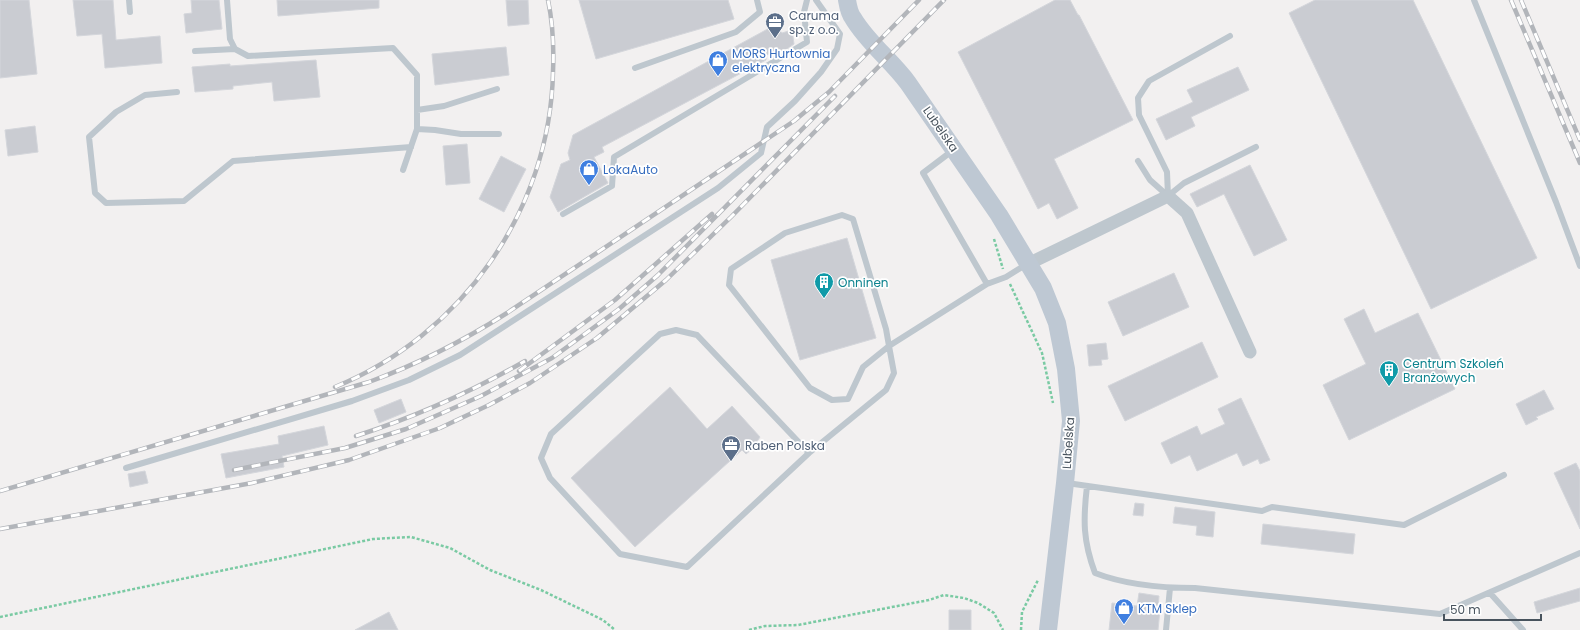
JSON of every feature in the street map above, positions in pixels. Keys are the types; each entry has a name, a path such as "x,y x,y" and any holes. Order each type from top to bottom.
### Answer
{"street":[{"name":"Lubelska","path":"847,0 852,17 864,34 897,67 955,149 1049,300 1056,323 1066,369 1071,421 1066,483 1048,630"},
{"path":"1028,264 1168,196 1187,213 1250,352"}],"lane":[{"path":"129,0 130,12"},
{"path":"228,0 230,39 235,49"},
{"path":"635,68 736,32 760,12 757,0"},
{"path":"563,214 612,186 614,157 807,42 804,12 807,0"},
{"path":"126,468 352,401 408,380 460,356 718,188 761,153 767,127 795,101 822,72 837,49 840,34 816,0"},
{"path":"1474,0 1556,202 1580,266"},
{"path":"1168,196 1167,172 1139,115 1138,98 1149,82 1230,36"},
{"path":"195,51 235,49 248,56 393,48 417,76 417,129 403,170"},
{"path":"417,110 444,106 497,89"},
{"path":"177,92 146,95 116,112 90,137 95,193 106,204 184,201 233,161 411,147"},
{"path":"417,129 460,134 500,134"},
{"path":"1168,196 1184,183 1256,147"},
{"path":"955,149 923,173 987,284"},
{"path":"1138,161 1150,180 1168,196"},
{"path":"809,453 697,335 676,330 660,334 551,434 541,458 550,478 620,554 687,567 809,453 886,390 894,373 889,346 886,329 853,219 842,216 786,233 731,269 729,285 810,388 832,400 848,399 863,367 889,346 987,284 1006,277 1028,264"},
{"path":"1066,483 1262,511 1272,507 1404,524 1504,475"},
{"path":"1087,486 1084,514 1087,551 1095,573 1112,580 1170,588 1195,588 1440,614 1580,553"},
{"path":"1166,630 1170,588"},
{"path":"1490,593 1523,630"}],"path":[{"path":"994,238 1006,277 1042,352 1053,405"},
{"path":"0,617 373,539 411,537 450,548 490,570 540,590 603,620 615,630"},
{"path":"1021,630 1022,612 1040,576"},
{"path":"749,630 765,626 798,625 929,600 944,595 964,598 978,603 994,613 1003,630"}],"building":[{"path":"0,0 29,0 37,74 0,78"},
{"path":"73,0 113,0 116,40 160,36 162,63 105,68 102,34 77,36"},
{"path":"191,0 219,0 222,29 186,33 184,14 192,13"},
{"path":"277,0 379,0 379,8 278,16"},
{"path":"506,0 528,0 529,24 508,26"},
{"path":"579,0 728,0 734,19 596,59"},
{"path":"1055,0 1070,0 1133,120 1054,159 1078,208 1057,219 1049,203 1038,209 958,52"},
{"path":"1315,0 1413,0 1537,258 1431,309 1289,13"},
{"path":"775,25 782,33 792,30 794,44 787,49 766,55 766,60 602,147 604,152 594,157 608,183 558,212 550,197 561,164 570,160 568,153 573,135"},
{"path":"506,47 509,75 435,85 432,54"},
{"path":"316,60 320,97 274,101 272,82 233,86 233,89 195,92 192,67"},
{"path":"1238,67 1249,90 1191,117 1195,126 1166,140 1156,119 1193,102 1187,90"},
{"path":"35,126 38,152 8,156 5,130"},
{"path":"467,144 470,183 446,185 443,146"},
{"path":"501,156 526,169 504,212 479,199"},
{"path":"1250,165 1287,240 1254,256 1224,194 1197,207 1190,194"},
{"name":"Onninen","path":"847,238 876,338 800,360 771,260"},
{"path":"1174,273 1189,307 1123,336 1108,302"},
{"name":"Centrum Szkoleń Branżowych","path":"1364,309 1375,333 1418,313 1455,389 1349,440 1323,385 1366,364 1344,319"},
{"path":"1202,342 1218,377 1125,421 1108,386"},
{"path":"1106,343 1108,359 1101,360 1102,365 1089,366 1087,345"},
{"path":"670,387 707,429 732,406 760,437 752,449 746,454 742,450 635,547 571,478"},
{"path":"1544,390 1554,409 1536,417 1538,419 1526,425 1516,404"},
{"path":"1241,398 1270,460 1260,464 1258,459 1243,466 1237,453 1197,471 1190,455 1171,464 1161,443 1197,426 1201,435 1225,424 1218,409"},
{"path":"401,399 406,412 379,423 374,410"},
{"path":"324,426 328,445 282,456 284,467 226,478 221,454 279,444 278,436"},
{"path":"1576,463 1580,471 1580,529 1554,473"},
{"path":"145,471 148,483 130,487 128,474"},
{"path":"1135,503 1144,504 1143,516 1133,515"},
{"path":"1175,507 1215,512 1213,537 1196,535 1197,526 1173,523"},
{"path":"1263,524 1355,534 1353,554 1261,544"},
{"path":"1580,588 1580,601 1537,613 1534,602"},
{"path":"1139,593 1159,596 1158,609 1160,610 1158,630 1109,630 1112,603 1137,606"},
{"path":"949,610 971,610 971,630 949,630"},
{"path":"389,612 398,630 355,630"}],"railway":[{"path":"335,387 381,364 422,335 459,301 490,262 516,219 536,172 548,123 553,72 552,27 548,0"},
{"path":"0,491 369,382 423,360 474,333 507,313 794,121 829,92 919,0"},
{"path":"0,529 252,483 349,460 440,428 489,405 530,383 597,338 666,280 731,217 944,0"},
{"path":"1511,0 1580,163"},
{"path":"1521,0 1580,140"},
{"path":"234,470 345,448 406,429 481,396 552,358 619,309 658,275 835,96"},
{"path":"519,371 615,300 712,214"},
{"path":"356,436 400,421 442,403 525,361"}],"place":[{"name":"Caruma sp. z o.o.","path":"775,39"},
{"name":"MORS Hurtownia elektryczna","path":"718,77"},
{"name":"LokaAuto","path":"589,186"},
{"name":"Onninen","path":"824,299"},
{"name":"Centrum Szkoleń Branżowych","path":"1389,387"},
{"name":"Raben Polska","path":"731,462"},
{"name":"KTM Sklep","path":"1124,625"}]}
